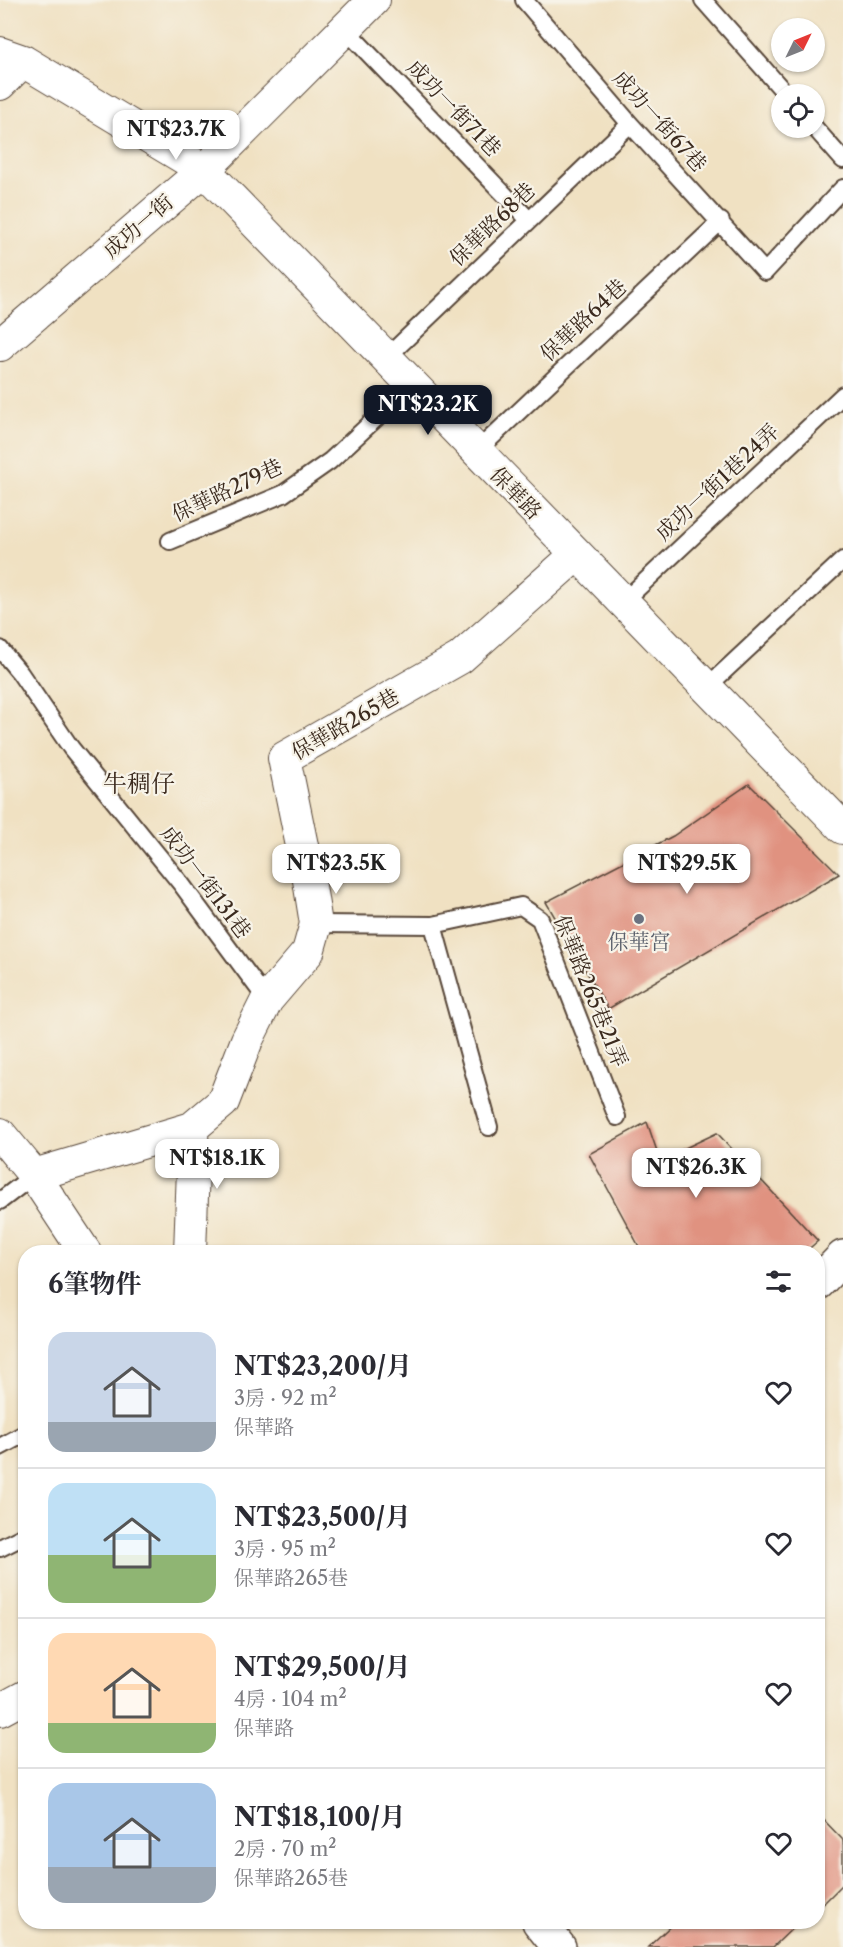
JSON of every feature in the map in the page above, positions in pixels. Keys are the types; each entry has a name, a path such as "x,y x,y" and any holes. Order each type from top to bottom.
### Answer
{"street":[{"name":"成功一街","path":"0,345 204,170 374,0"},
{"name":"保華路","path":"12,57 204,170 622,603 843,827"},
{"path":"0,84 12,57"},
{"name":"保華路265巷","path":"34,1175 192,1128 224,1102 247,1040 267,1000 308,952 316,924 284,758 460,658 576,555"},
{"path":"190,1245 194,1168 192,1128"},
{"path":"0,1134 34,1175 80,1245"},
{"path":"825,1276 843,1257"},
{"path":"0,1710 18,1700"},
{"path":"544,1929 559,1947"}],"lane":[{"name":"成功一街67巷","path":"524,0 630,124 721,221 765,272 843,188"},
{"path":"703,0 777,84"},
{"name":"成功一街71巷","path":"345,29 529,220"},
{"name":"保華路68巷","path":"386,358 630,124"},
{"path":"824,138 843,160"},
{"name":"保華路64巷","path":"477,451 721,221"},
{"name":"保華路279巷","path":"170,542 283,494 330,460 412,385"},
{"name":"成功一街1巷24弄","path":"622,603 843,395"},
{"path":"707,687 843,560"},
{"name":"成功一街131巷","path":"0,649 20,673 71,748 183,885 267,1000"},
{"name":"保華路265巷21弄","path":"316,924 433,925 520,906 540,918 617,1116"},
{"path":"433,925 489,1128"},
{"path":"0,1201 34,1175"},
{"path":"0,1447 18,1437"},
{"path":"0,1548 18,1539"}],"building":[{"path":"749,784 839,874 608,1009 546,902 673,836"},
{"path":"647,1122 660,1160 717,1133 818,1241 813,1245 638,1245 589,1154"},
{"path":"825,1821 843,1840 843,1884 825,1902"},
{"path":"667,1929 792,1929 773,1947 648,1947"}],"place":[{"name":"保華宮","path":"639,919"}],"district":[{"name":"牛稠仔","path":"139,783"}]}
